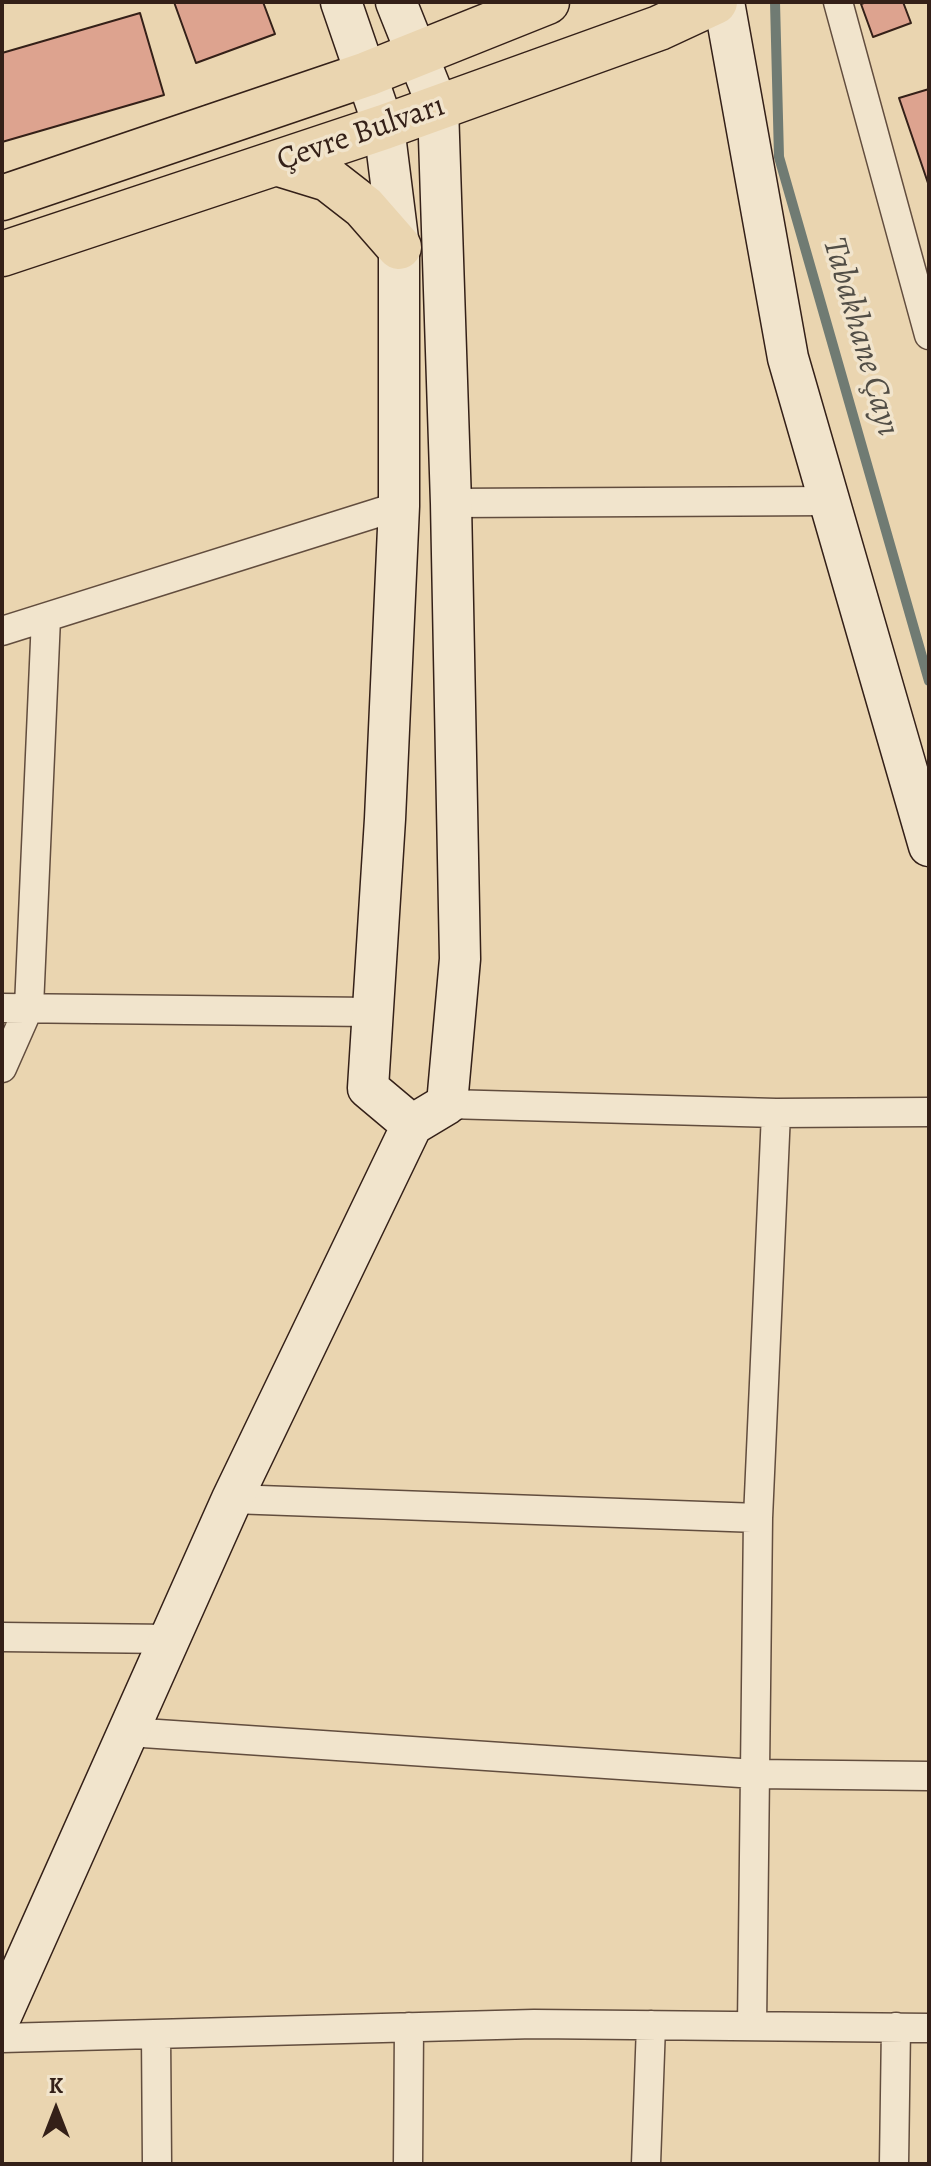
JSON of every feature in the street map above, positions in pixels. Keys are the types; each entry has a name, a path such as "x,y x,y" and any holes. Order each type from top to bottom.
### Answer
{"main road":[{"name":"Çevre Bulvarı","path":"2,198 367,74 547,2"},
{"name":"Çevre Bulvarı","path":"2,254 384,127 659,28 715,2"},
{"path":"276,163 328,179 364,207 399,247"}],"street":[{"path":"341,2 384,127 399,247 399,506 385,819 368,1088 412,1125"},
{"path":"396,2 438,107 451,503 460,959 447,1104"},
{"path":"724,2 788,358 929,846"},
{"path":"838,2 929,335"},
{"path":"2,631 399,506 830,501"},
{"path":"2,1068 15,1008 46,618"},
{"path":"15,1008 371,1012"},
{"path":"2,2014 232,1499 412,1125 447,1104 776,1113 929,1112"},
{"path":"752,2026 758,1518 776,1113"},
{"path":"232,1499 758,1518"},
{"path":"2,1637 170,1639"},
{"path":"128,1732 755,1774 929,1776"},
{"path":"2,2038 534,2024 929,2028"},
{"path":"646,2164 651,2025"},
{"path":"408,2164 409,2027"},
{"path":"894,2164 896,2027"},
{"path":"156,2034 157,2164"}],"building":[{"path":"174,2 263,2 275,34 196,63"},
{"path":"903,2 911,23 873,37 861,4"},
{"path":"140,13 164,95 2,142 2,53"},
{"path":"929,89 929,186 899,98"}],"waterway":[{"name":"Tabakhane Çayı","path":"775,2 779,157 929,681"}]}
